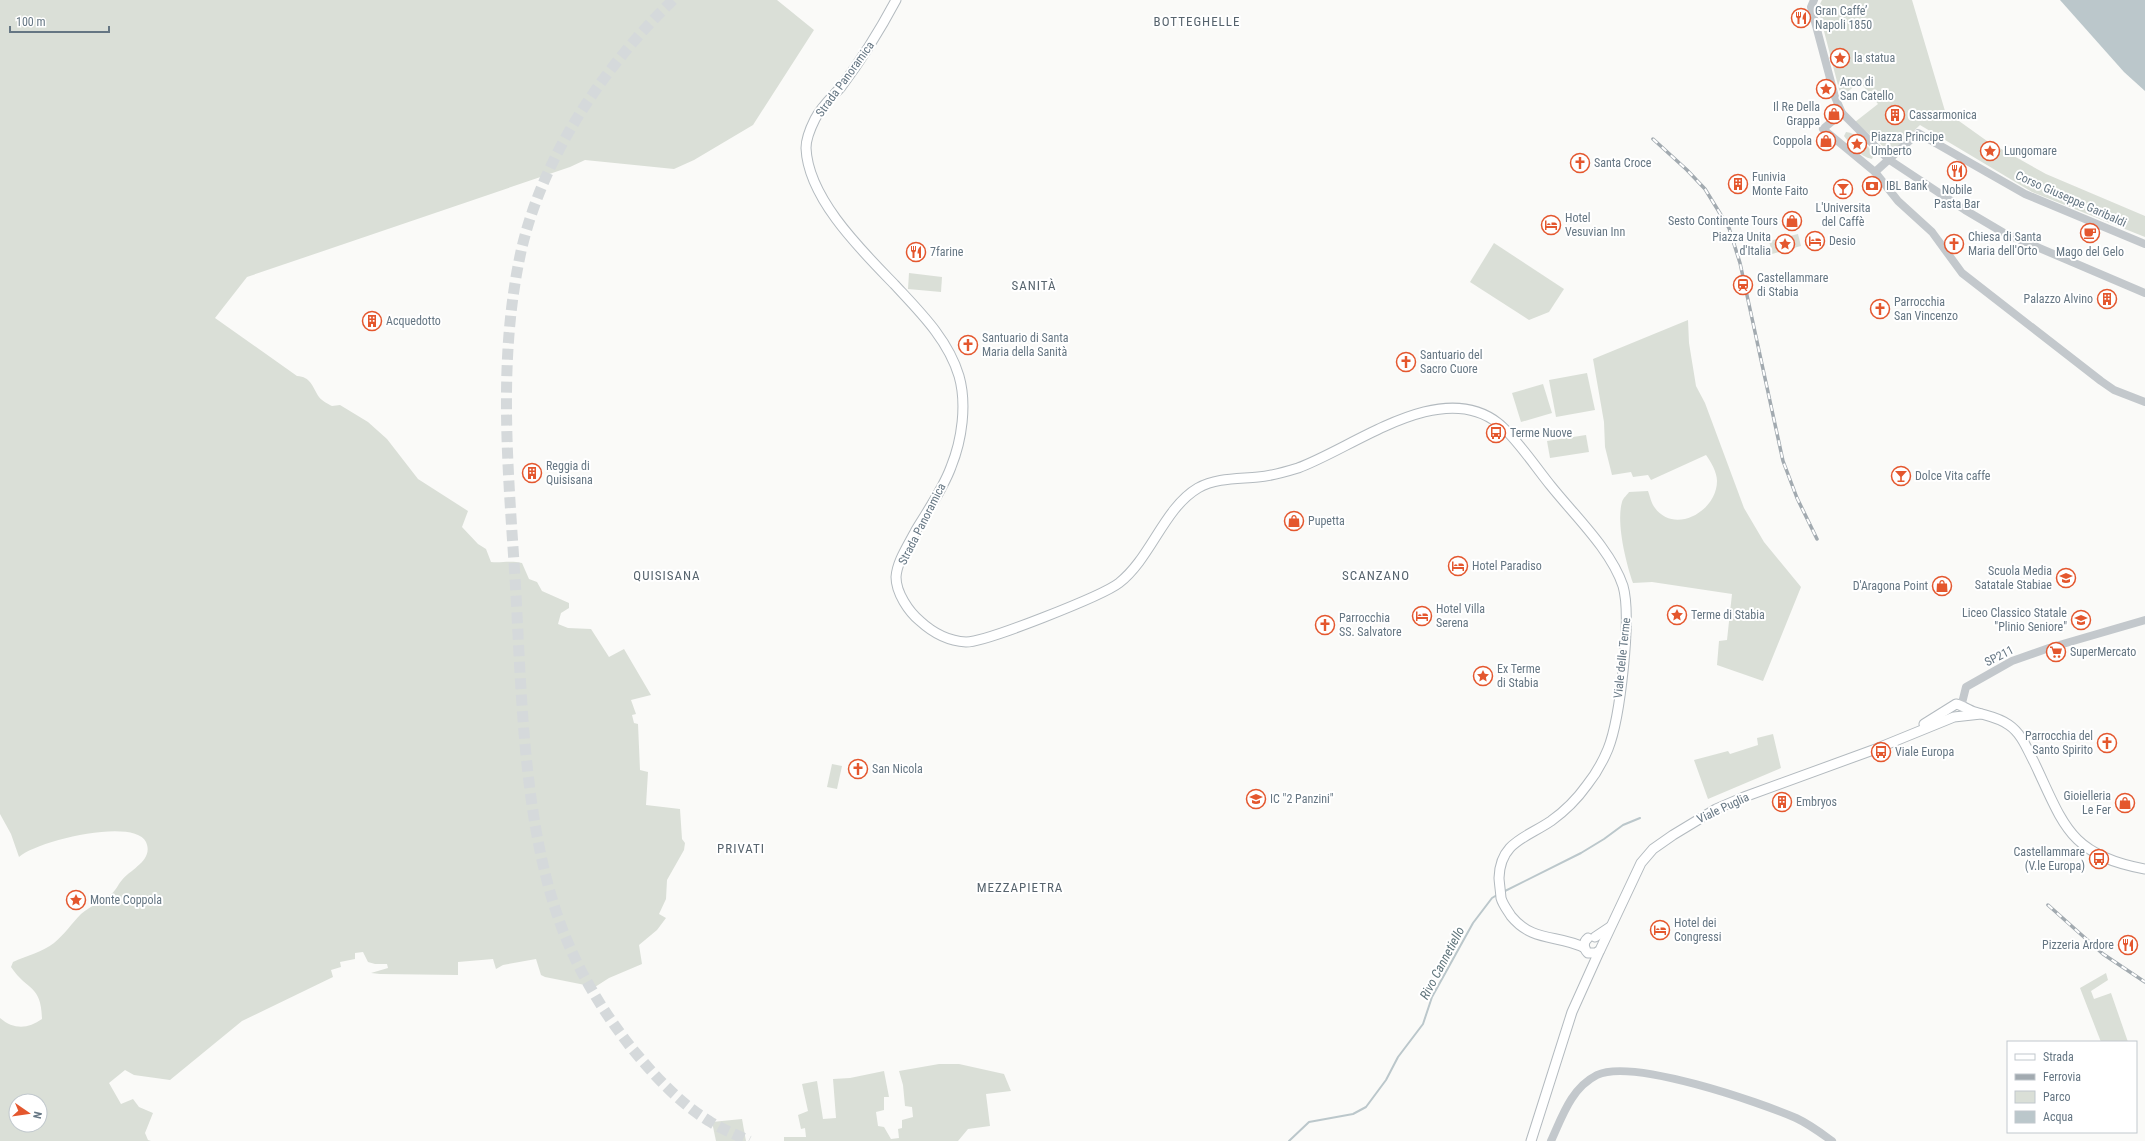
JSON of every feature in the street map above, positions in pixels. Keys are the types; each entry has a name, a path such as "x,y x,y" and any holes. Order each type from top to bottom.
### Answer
{"main road":[{"name":"Strada Panoramica","path":"896,0 867,50 816,117 805,144 814,181 843,229 924,316 948,351 958,376 962,395 961,428 951,468 903,554 896,576 899,593 916,618 941,637 969,642 1016,627 1099,594 1120,582 1146,555 1175,509 1195,489 1222,479 1266,477 1298,468 1371,434"},
{"name":"Viale delle Terme","path":"1371,434 1418,412 1448,407 1471,409 1498,423 1604,551 1618,572 1625,594 1626,627 1615,720 1604,756 1590,782 1572,804 1550,822 1512,845 1502,856 1499,882 1501,900 1517,923 1528,931 1543,938 1572,942 1594,950"},
{"name":"Viale Puglia","path":"1899,739 1951,708 1950,712 1959,712"},
{"name":"Viale Puglia","path":"1594,950 1610,927 1641,863 1653,849 1673,835 1716,809 1744,797 1899,739 1959,712"},
{"path":"1959,712 1981,714 2003,721 2017,732 2027,748 2056,812 2076,840 2086,848 2115,862 2145,869"},
{"path":"1594,950 1584,942 1610,927"},
{"path":"1531,1141 1572,1012 1592,969 1594,950 1601,942 1591,937 1572,942"}],"street":[{"path":"1814,0 1811,7 1835,97 1842,113 1888,160 1965,210 2004,233 2145,293"},
{"path":"1842,113 1823,129 1875,172 1898,201 1932,232 1962,273 2020,316 2058,349 2093,373 2114,390 2145,402"},
{"name":"Corso Giuseppe Garibaldi","path":"1888,160 1918,133 2025,194 2145,244"},
{"path":"1875,172 1888,160"},
{"name":"SP211","path":"1959,712 1966,687 2012,661 2063,644 2145,620"},
{"path":"1551,1141 1564,1110 1574,1094 1584,1084 1597,1075 1625,1070 1653,1074 1695,1084 1772,1108 1798,1119 1832,1141"}],"green space":[{"path":"0,0 777,0 814,30 753,125 694,160 674,169 585,160 570,167 247,277 215,318 297,376 308,380 323,401 332,406 340,405 368,422 387,439 418,479 468,511 462,527 478,544 486,549 491,562 522,563 529,579 537,582 542,591 569,603 569,608 561,613 558,624 568,628 591,629 609,657 624,649 651,695 631,700 636,714 632,715 634,723 638,724 640,770 648,772 646,805 680,809 682,839 685,843 684,850 667,880 666,899 659,914 666,918 657,930 639,945 642,964 609,978 595,987 545,977 541,975 536,959 503,965 496,969 493,959 458,962 458,975 380,974 371,973 388,968 387,964 375,964 368,962 363,952 355,953 355,959 340,962 341,967 331,970 333,977 242,1021 170,1080 134,1075 125,1070 109,1083 121,1104 133,1099 139,1107 153,1113 145,1133 148,1140 151,1141 0,1141 0,1018 10,1025 21,1027 32,1025 42,1019 41,1008 36,994 11,967 13,962 54,943 81,914 113,893 122,880 144,859 148,848 146,842 138,835 123,832 105,832 84,834 44,844 19,857 11,834 0,814"},
{"path":"1822,0 1912,0 1945,111 1987,141 2046,174 2145,216 2145,237 2032,192 1920,125 1891,153 1855,122 1878,104 1860,82 1841,97 1818,8"},
{"path":"1846,132 1858,137 1865,143 1874,154 1872,159 1864,156 1853,147 1844,136"},
{"path":"1798,234 1801,246 1772,254 1769,241"},
{"path":"1494,243 1564,289 1549,312 1529,320 1470,282"},
{"path":"909,273 942,277 941,292 908,289"},
{"path":"1688,320 1689,343 1696,386 1705,403 1744,508 1764,542 1801,587 1763,681 1717,665 1719,641 1727,640 1732,594 1652,582 1633,583 1627,565 1621,532 1620,511 1624,498 1629,492 1648,491 1655,508 1663,516 1673,519 1683,519 1694,516 1703,510 1710,502 1715,492 1717,478 1706,455 1651,480 1648,475 1633,477 1631,472 1612,475 1605,447 1604,422 1593,359"},
{"path":"1587,373 1595,410 1556,417 1549,380"},
{"path":"1543,384 1552,413 1521,422 1512,393"},
{"path":"1586,435 1589,452 1550,458 1547,441"},
{"path":"1773,734 1781,768 1708,799 1694,760 1728,751 1730,754 1758,745 1757,738"},
{"path":"832,764 842,766 837,789 827,787"},
{"path":"2106,973 2108,980 2091,991 2094,999 2111,993 2128,1041 2101,1041 2080,988"},
{"path":"939,1064 959,1064 1004,1074 1011,1091 986,1094 990,1126 968,1129 958,1141 784,1141 784,1137 806,1137 805,1128 801,1129 798,1115 808,1111 802,1084 817,1081 823,1119 836,1118 833,1079 850,1078 884,1071 889,1097 884,1097 884,1110 876,1112 878,1126 884,1127 891,1139 899,1138 898,1129 902,1128 902,1120 913,1117 912,1107 905,1106 903,1085 899,1071"},
{"path":"742,1119 746,1141 716,1141 712,1122"}],"water":[{"path":"2060,0 2145,0 2145,91 2124,72"}],"waterway":[{"name":"Rivo Cannetiello","path":"1503,892 1581,853 1623,825 1640,818"},
{"name":"Rivo Cannetiello","path":"1289,1141 1309,1122 1353,1114 1366,1107 1386,1080 1398,1057 1423,1024 1432,997 1473,923 1492,898 1497,895"}],"tunnel":[{"path":"673,0 624,54 580,113 546,178 532,212 522,247 514,288 509,330 506,412 523,716 527,764 541,857 553,901 568,943 581,970 621,1034 666,1087 709,1121 749,1141"}],"railway":[{"path":"1653,139 1687,170 1705,189 1729,228 1740,263 1783,461 1797,498 1817,539"},
{"path":"2048,905 2103,954 2145,982"}],"place":[{"name":"Gran Caffe’ Napoli 1850","path":"1801,18"},
{"name":"la statua","path":"1840,58"},
{"name":"Arco di San Catello","path":"1826,89"},
{"name":"Il Re Della Grappa","path":"1834,114"},
{"name":"Cassarmonica","path":"1895,115"},
{"name":"Coppola","path":"1826,141"},
{"name":"Piazza Principe Umberto","path":"1857,144"},
{"name":"Lungomare","path":"1990,151"},
{"name":"Santa Croce","path":"1580,163"},
{"name":"Nobile Pasta Bar","path":"1957,171"},
{"name":"Funivia Monte Faito","path":"1738,184"},
{"name":"IBL Bank","path":"1872,186"},
{"name":"L'Universita del Caffè","path":"1843,189"},
{"name":"Sesto Continente Tours","path":"1792,221"},
{"name":"Hotel Vesuvian Inn","path":"1551,225"},
{"name":"Mago del Gelo","path":"2090,233"},
{"name":"Desio","path":"1815,241"},
{"name":"Piazza Unita d'Italia","path":"1785,244"},
{"name":"Chiesa di Santa Maria dell'Orto","path":"1954,244"},
{"name":"7farine","path":"916,252"},
{"name":"Castellammare di Stabia","path":"1743,285"},
{"name":"Palazzo Alvino","path":"2107,299"},
{"name":"Parrocchia San Vincenzo","path":"1880,309"},
{"name":"Acquedotto","path":"372,321"},
{"name":"Santuario di Santa Maria della Sanità","path":"968,345"},
{"name":"Santuario del Sacro Cuore","path":"1406,362"},
{"name":"Terme Nuove","path":"1496,433"},
{"name":"Reggia di Quisisana","path":"532,473"},
{"name":"Dolce Vita caffe","path":"1901,476"},
{"name":"Pupetta","path":"1294,521"},
{"name":"Hotel Paradiso","path":"1458,566"},
{"name":"Scuola Media Satatale Stabiae","path":"2066,578"},
{"name":"D'Aragona Point","path":"1942,586"},
{"name":"Terme di Stabia","path":"1677,615"},
{"name":"Hotel Villa Serena","path":"1422,616"},
{"name":"Liceo Classico Statale \"Plinio Seniore\"","path":"2081,620"},
{"name":"Parrocchia SS. Salvatore","path":"1325,625"},
{"name":"SuperMercato","path":"2056,652"},
{"name":"Ex Terme di Stabia","path":"1483,676"},
{"name":"Parrocchia del Santo Spirito","path":"2107,743"},
{"name":"Viale Europa","path":"1881,752"},
{"name":"San Nicola","path":"858,769"},
{"name":"IC \"2 Panzini\"","path":"1256,799"},
{"name":"Embryos","path":"1782,802"},
{"name":"Gioielleria Le Fer","path":"2125,803"},
{"name":"Castellammare (V.le Europa)","path":"2099,859"},
{"name":"Monte Coppola","path":"76,900"},
{"name":"Hotel dei Congressi","path":"1660,930"},
{"name":"Pizzeria Ardore","path":"2128,945"}],"district":[{"name":"BOTTEGHELLE","path":"1197,21"},
{"name":"SANITÀ","path":"1034,285"},
{"name":"QUISISANA","path":"667,575"},
{"name":"SCANZANO","path":"1376,575"},
{"name":"PRIVATI","path":"741,848"},
{"name":"MEZZAPIETRA","path":"1020,887"}]}
